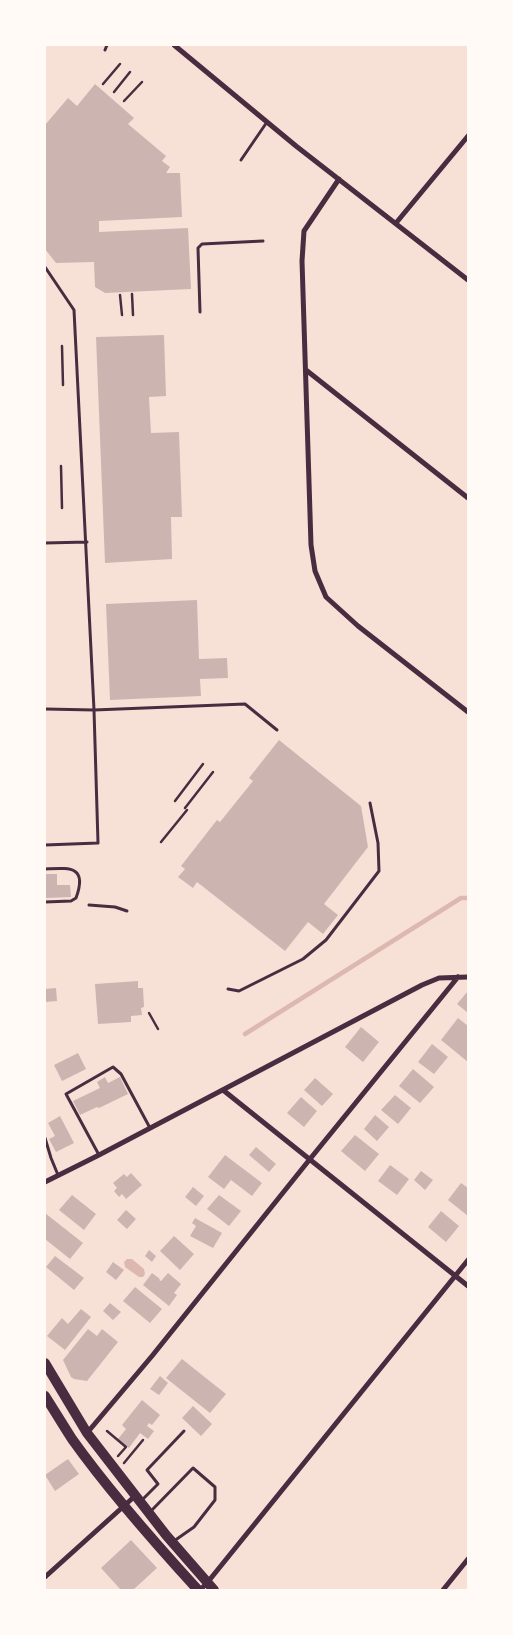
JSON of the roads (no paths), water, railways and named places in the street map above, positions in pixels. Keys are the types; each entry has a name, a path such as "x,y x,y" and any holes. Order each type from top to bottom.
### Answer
{"main road":[{"path":"45,1363 87,1432 205,1588"},
{"path":"45,1396 50,1412 125,1505 205,1588"}],"street":[{"path":"174,45 339,179 468,280"},
{"path":"396,223 468,136"},
{"path":"339,179 304,232 302,261 311,545 316,571 326,597 358,626 468,712"},
{"path":"306,370 468,498"},
{"path":"45,1182 100,1155 422,985 440,978 468,976"},
{"path":"87,1432 152,1356 458,977"},
{"path":"223,1090 468,1286"},
{"path":"205,1588 468,1260"},
{"path":"45,1577 125,1505 138,1499"},
{"path":"443,1590 468,1558"}],"lane":[{"path":"105,50 107,45"},
{"path":"240,160 267,121"},
{"path":"200,312 198,248 202,244 263,241"},
{"path":"45,267 74,310 87,542 98,843 45,845"},
{"path":"45,543 87,542"},
{"path":"45,709 94,710 244,704 277,730"},
{"path":"228,989 239,991 304,959 326,940 380,871 378,843 370,803"},
{"path":"45,868 70,868 78,876 79,885 76,898 71,901 45,902"},
{"path":"89,905 115,907 127,912"},
{"path":"100,1155 66,1094 113,1068 121,1074 150,1128"},
{"path":"45,1138 59,1176"},
{"path":"138,1499 158,1484 147,1470 184,1431"},
{"path":"149,1513 192,1468 215,1487 215,1500 194,1527 172,1542"}],"waterway":[{"path":"245,1034 461,898 468,898"}]}
